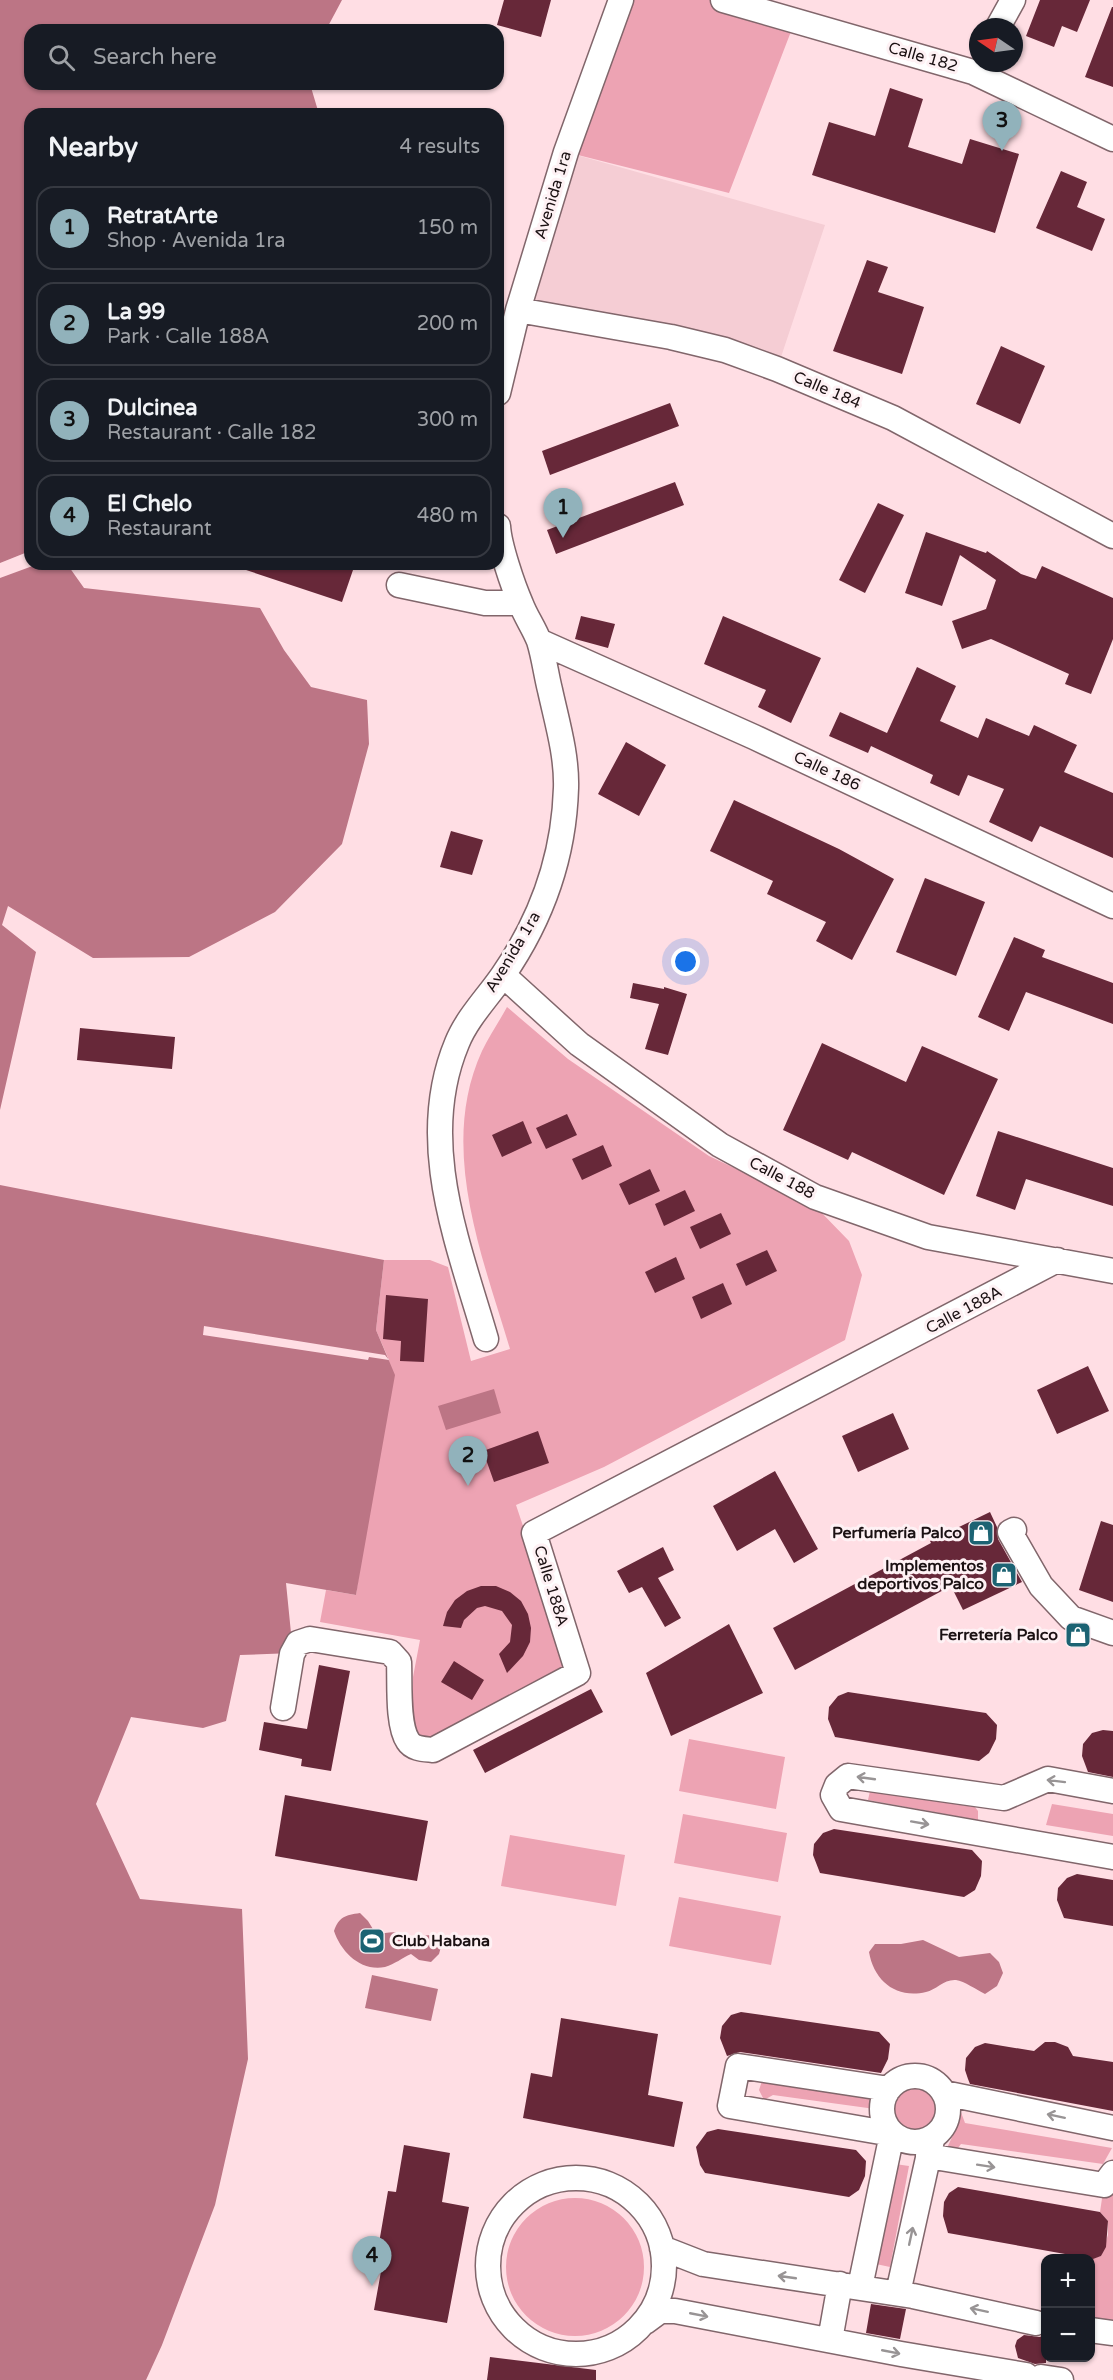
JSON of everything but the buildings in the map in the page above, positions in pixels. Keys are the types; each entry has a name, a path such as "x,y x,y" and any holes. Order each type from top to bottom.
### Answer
{"street":[{"name":"Avenida 1ra","path":"504,368 518,310 566,152 621,0"},
{"name":"Calle 182","path":"723,0 969,65"},
{"path":"1003,18 1014,0"},
{"name":"Calle 182","path":"985,72 1113,139"},
{"name":"Calle 184","path":"518,310 671,337 725,350 777,369 893,418 1113,536"},
{"name":"Avenida 1ra","path":"486,1339 449,1214 439,1141 440,1106 447,1071 458,1041 503,975 530,929 550,884 563,820 566,788 564,756 539,642 520,603 504,547"},
{"path":"399,585 485,603 520,603"},
{"name":"Calle 186","path":"539,642 754,737 1113,906"},
{"name":"Calle 188","path":"503,975 579,1044 720,1145 815,1197 928,1237 1113,1271"},
{"name":"Calle 188A","path":"283,1708 292,1654 298,1643 310,1639 390,1652 399,1662 403,1728 408,1742 417,1748 433,1750 578,1673 534,1533 955,1316 1057,1260"},
{"path":"1014,1530 1010,1532 1041,1586 1071,1618 1113,1633"},
{"path":"1113,1791 1048,1779 1004,1798 848,1776 837,1785 833,1795 841,1809 1113,1857"},
{"path":"997,1836 1004,1798"},
{"path":"889,2089 738,2066 730,2106 892,2134 912,2143 923,2142 930,2147 1104,2185 1113,2173"},
{"path":"892,2134 887,2127 882,2110 883,2101 889,2089 902,2079 922,2077 939,2086 944,2093 948,2113 930,2147 898,2293"},
{"path":"944,2093 1113,2128"},
{"path":"830,2340 850,2286 892,2134"},
{"path":"645,2322 662,2287 664,2268 662,2248 653,2222 635,2200 612,2185 585,2178 557,2179 533,2188 513,2204 497,2225 489,2250 488,2276 495,2301 508,2323 528,2340 551,2351 577,2355 602,2351 626,2339 660,2311 675,2311 1043,2378"},
{"path":"662,2248 703,2264 898,2293 1036,2323"},
{"path":"1095,2331 1113,2333"}],"shaded area":[{"path":"0,0 342,0 329,24 24,24 24,90 312,90 317,108 24,108 24,570 71,570 84,588 260,608 284,650 311,687 367,700 369,744 342,844 275,912 189,957 93,958 8,906 2,925 36,952 0,1110"},
{"path":"621,0 723,0 795,21 729,193 566,152"},
{"path":"566,152 825,225 777,369 518,310"},
{"path":"507,1007 568,1059 709,1156 815,1206 849,1241 862,1275 845,1340 604,1467 516,1505 571,1670 424,1740 412,1730 413,1677 420,1640 320,1622 326,1590 356,1595 389,1360 376,1330 384,1260 430,1260 448,1267 471,1361 510,1349 477,1239 464,1163 464,1125 469,1088 482,1051"},
{"path":"0,1185 384,1260 376,1330 395,1375 356,1595 286,1583 293,1653 240,1655 226,1721 203,1728 131,1717 96,1804 140,1899 242,1909 248,2059 215,2205 162,2345 146,2380 0,2380"},
{"path":"494,1389 501,1413 446,1430 438,1406"},
{"path":"689,1739 785,1757 776,1809 679,1791"},
{"path":"870,1791 975,1807 978,1811 978,1820 868,1800"},
{"path":"1052,1804 1113,1814 1113,1836 1046,1825"},
{"path":"683,1814 787,1833 778,1882 674,1863"},
{"path":"510,1835 625,1855 616,1906 501,1886"},
{"path":"679,1897 781,1916 771,1965 669,1946"},
{"name":"Club Habana","path":"360,1913 376,1934 398,1933 408,1942 425,1935 432,1936 442,1943 439,1954 431,1962 419,1960 411,1954 385,1967 376,1968 360,1963 347,1953 334,1931 343,1918"},
{"path":"923,1940 959,1957 990,1953 999,1962 1003,1973 997,1986 985,1994 956,1980 948,1981 930,1991 915,1993 905,1993 888,1986 881,1979 872,1962 869,1952 875,1944 901,1944"},
{"path":"372,1975 438,1989 431,2021 365,2008"},
{"path":"762,2081 876,2097 875,2109 773,2095 764,2100 759,2090"},
{"path":"916,2086 933,2093 940,2110 933,2127 916,2134 899,2127 892,2110 899,2093"},
{"path":"951,2106 959,2107 965,2123 1112,2148 1103,2164 961,2144 952,2156 946,2150 954,2133"},
{"path":"895,2164 909,2166 890,2267 876,2264"},
{"path":"1113,2173 1113,2330 1095,2323 1095,2258 1101,2256 1108,2235 1108,2221 1100,2212 1104,2185"},
{"path":"575,2198 602,2203 624,2218 639,2240 644,2267 639,2294 624,2316 602,2331 575,2336 548,2331 526,2316 511,2294 506,2267 511,2240 526,2218 548,2203"}],"pier":[{"path":"24,553 24,569 0,578 0,563"},
{"path":"204,1326 385,1355 389,1360 369,1357 368,1360 203,1335"}],"place":[{"name":"Dulcinea","path":"1002,151"},
{"name":"RetratArte","path":"563,538"},
{"name":"La 99","path":"468,1486"},
{"name":"Perfumería Palco","path":"981,1533"},
{"name":"Implementos deportivos Palco","path":"1004,1575"},
{"name":"Ferretería Palco","path":"1078,1635"},
{"name":"Club Habana","path":"372,1941"},
{"name":"El Chelo","path":"372,2286"}]}
